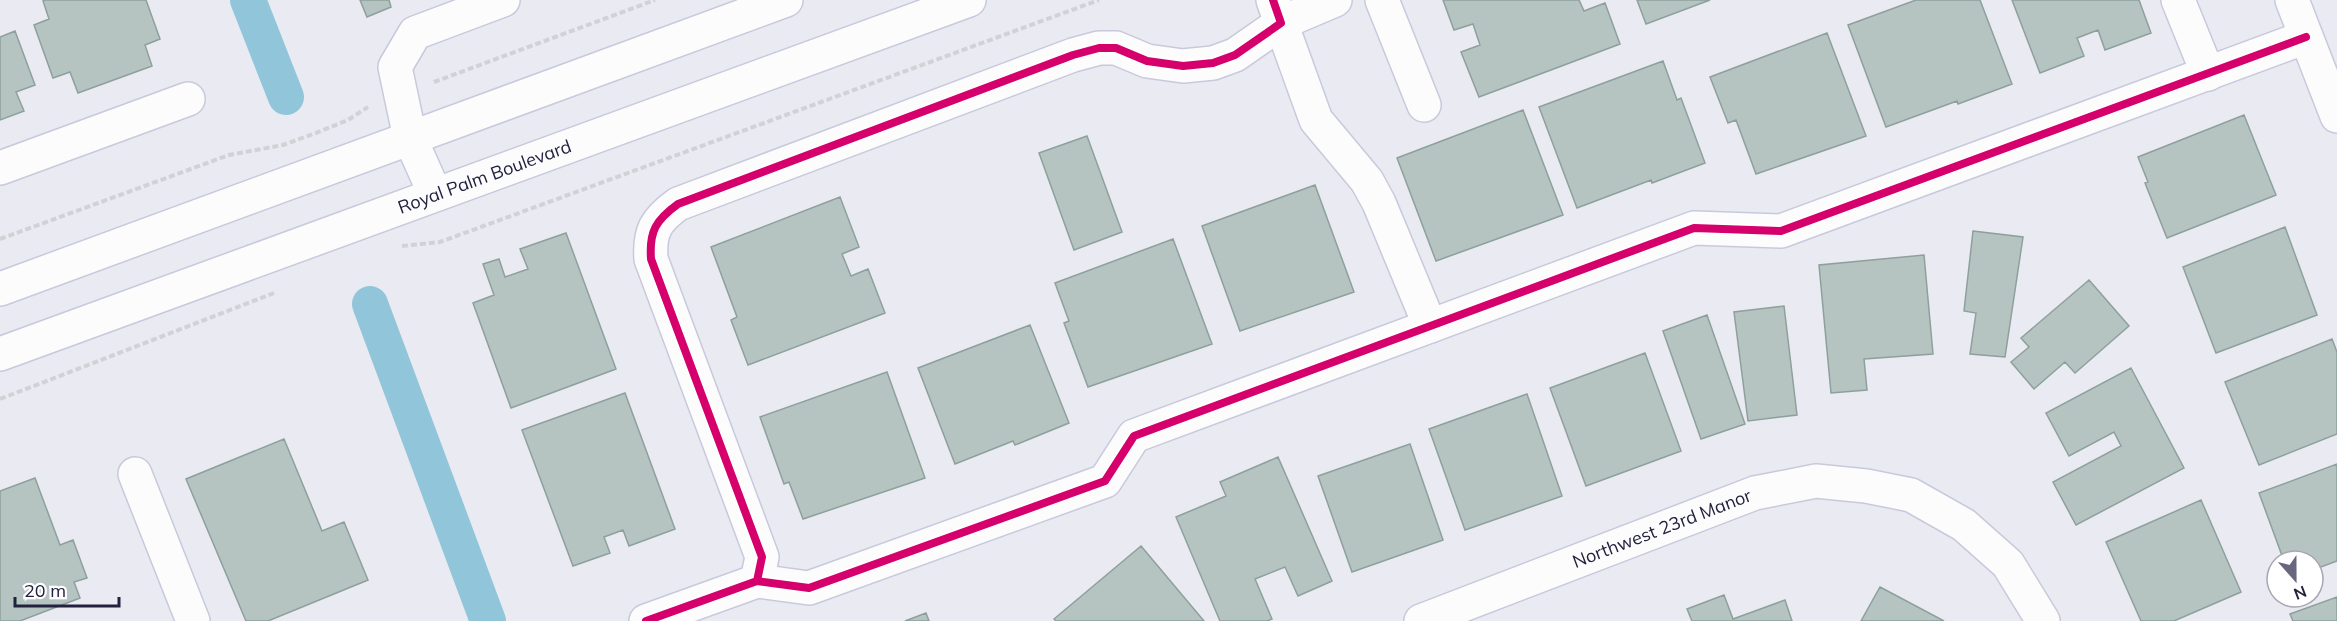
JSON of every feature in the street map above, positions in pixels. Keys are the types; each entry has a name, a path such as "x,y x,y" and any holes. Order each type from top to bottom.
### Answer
{"street":[{"path":"435,194 410,138 395,66 415,33 503,0"},
{"path":"0,289 786,0"},
{"name":"Royal Palm Boulevard","path":"0,354 969,0"},
{"path":"757,581 762,557 652,266 650,241 654,228 664,214 678,204 1073,55 1099,48 1116,48 1147,61 1183,66 1213,63 1235,55 1277,11 1335,0"},
{"path":"1382,0 1424,105"},
{"path":"2178,0 2208,74"},
{"path":"2292,0 2337,116"},
{"path":"1277,11 1316,120 1368,181 1430,326"},
{"path":"646,621 757,581 809,588 1105,481 1134,436 1694,228 1780,231 2307,37"},
{"path":"0,168 188,99"},
{"path":"135,474 187,619"},
{"name":"Northwest 23rd Manor","path":"1421,621 1755,493 1816,481 1866,486 1911,495 1964,525 2008,564 2043,621"}],"path":[{"path":"0,239 229,155 270,148 316,133 348,120 367,107 655,0"},
{"path":"395,247 440,242 1099,0"},
{"path":"0,399 285,289"}],"building":[{"path":"146,0 160,39 145,45 152,66 78,93 70,72 53,78 34,25 49,19 43,1"},
{"path":"360,0 389,0 391,7 367,17"},
{"path":"1443,0 1579,0 1584,11 1605,3 1620,44 1479,97 1461,52 1480,45 1473,24 1454,30"},
{"path":"1637,0 1710,0 1646,24"},
{"path":"1916,0 1980,0 2012,84 1886,127 1848,25"},
{"path":"2012,0 2139,0 2151,33 2105,50 2098,30 2077,38 2084,56 2040,73"},
{"path":"15,31 35,85 16,92 24,111 0,120 0,37"},
{"path":"1827,33 1866,136 1756,174 1736,120 1728,123 1710,77"},
{"path":"1663,61 1677,100 1681,98 1705,163 1652,183 1651,180 1577,208 1539,107"},
{"path":"1523,110 1563,215 1436,261 1397,158"},
{"path":"2244,115 2276,195 2167,238 2145,183 2148,182 2138,157"},
{"path":"1087,136 1122,232 1074,250 1039,153"},
{"path":"1315,185 1354,292 1240,331 1202,226"},
{"path":"840,197 859,247 842,254 851,276 868,269 885,313 748,365 731,320 737,317 711,247"},
{"path":"2285,227 2317,315 2216,353 2183,267"},
{"path":"1973,231 2023,237 2005,357 1970,354 1976,313 1964,311"},
{"path":"566,233 616,369 511,408 473,303 494,295 483,264 499,259 505,277 528,269 520,249"},
{"path":"1173,239 1212,344 1088,387 1064,323 1069,321 1055,283"},
{"path":"1924,255 1933,354 1864,359 1867,390 1831,393 1819,265"},
{"path":"2089,280 2129,326 2075,373 2065,362 2034,389 2011,362 2029,347 2021,338"},
{"path":"1784,306 1797,415 1748,421 1734,312"},
{"path":"1707,315 1745,424 1701,439 1663,331"},
{"path":"1030,325 1069,423 1015,445 1013,441 955,464 918,368"},
{"path":"2332,339 2337,352 2337,434 2259,465 2225,382"},
{"path":"1645,353 1681,451 1586,486 1550,388"},
{"path":"2131,368 2184,468 2076,525 2053,482 2121,446 2114,432 2069,456 2046,413"},
{"path":"887,372 925,478 803,519 789,482 784,484 760,417"},
{"path":"625,393 675,529 629,546 623,530 604,537 610,553 573,566 522,430"},
{"path":"1527,394 1562,496 1465,530 1429,429"},
{"path":"284,439 322,531 344,522 368,580 268,621 246,621 186,479"},
{"path":"1410,444 1443,540 1352,572 1318,476"},
{"path":"1278,457 1332,581 1298,596 1285,567 1255,579 1272,619 1267,621 1220,621 1176,517 1226,496 1220,482"},
{"path":"2337,464 2337,561 2325,566 2325,549 2280,549 2259,493"},
{"path":"35,478 60,545 73,540 87,578 74,582 80,598 20,621 0,621 0,491"},
{"path":"2201,500 2241,592 2174,621 2141,621 2106,542"},
{"path":"1141,546 1204,621 1056,621 1054,619"},
{"path":"1880,587 1944,621 1861,621"},
{"path":"1724,595 1733,619 1785,600 1792,621 1692,621 1687,609"},
{"path":"2337,597 2337,621 2293,621 2290,614 2304,609 2325,609 2325,601"},
{"path":"926,613 929,621 905,621"}],"waterway":[{"path":"248,0 286,97"},
{"path":"370,304 488,621"}],"cycle path":[{"path":"757,581 762,557 651,259 653,234 664,215 678,204 1073,55 1099,48 1116,48 1147,61 1183,66 1213,63 1235,55 1281,23 1273,0"},
{"path":"646,621 757,581 809,588 1105,481 1134,436 1694,228 1781,231 2306,37"}]}
